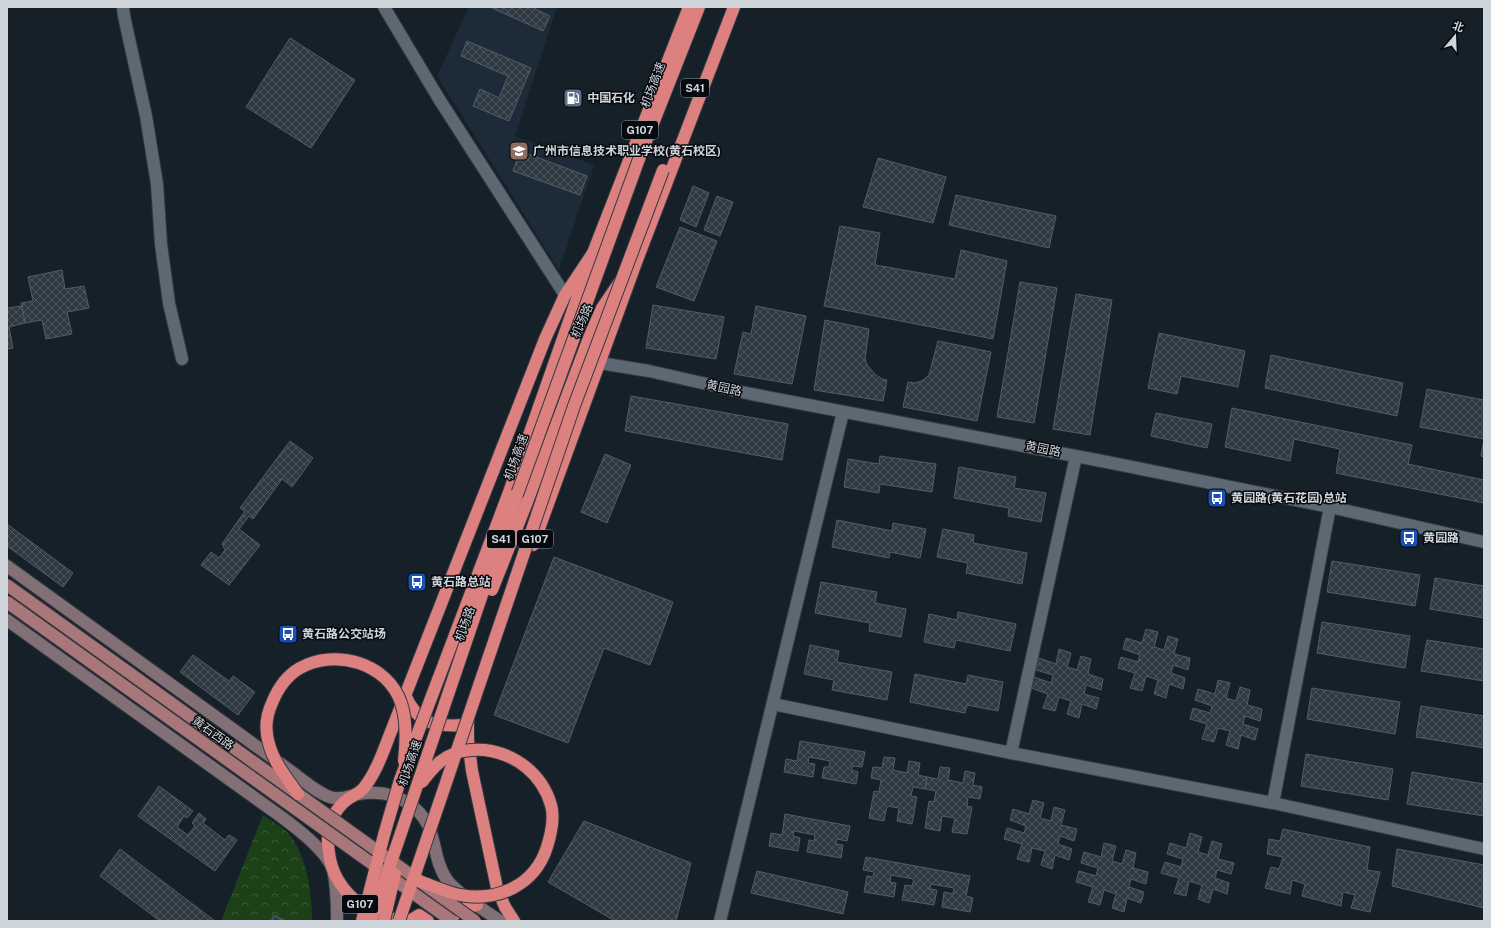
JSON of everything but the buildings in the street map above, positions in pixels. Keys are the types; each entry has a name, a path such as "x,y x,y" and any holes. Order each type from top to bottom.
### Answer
{"highway":[{"name":"机场路","path":"362,921 400,780 508,495 593,253 689,7"},
{"name":"机场高速","path":"371,921 550,402 634,174 699,7"},
{"name":"S41","path":"400,921 574,406 726,7"},
{"name":"机场路","path":"467,719 637,260 734,7"},
{"name":"机场路","path":"358,794 370,778 376,766 545,339 565,296 593,253"},
{"name":"机场路","path":"384,921 405,834 422,782 483,614 596,321 609,296 637,260"},
{"path":"298,794 279,767 273,755 267,733 267,718 276,693 290,675 308,664 326,660 342,659 365,665 383,676 396,692 401,703 404,720 404,759 400,780"},
{"path":"405,695 417,716 435,725 444,726 467,719"},
{"name":"G107","path":"467,719 472,770 493,872 497,888 505,907 514,921"},
{"path":"420,881 460,895 481,897 500,894 520,884 534,873 544,857 549,842 553,821 552,806 538,778 528,767 513,758 498,752 461,750 436,764 422,782"},
{"name":"G107","path":"358,794 348,799 341,806 333,817 328,828 327,846 332,870 341,886 361,905 380,916 400,921"},
{"path":"451,921 453,915 457,911 477,905"},
{"path":"406,921 421,919"}],"main road":[{"path":"7,566 318,790 332,798 340,798 358,794 386,794 398,798 415,808 429,826 443,874 451,885 500,921"},
{"name":"黄石西路","path":"7,585 475,921"},
{"name":"黄石西路","path":"7,602 451,921"},
{"path":"7,620 290,823 312,842 322,853 332,870 337,906 337,921"},
{"path":"429,826 467,719"},
{"path":"251,795 274,772 277,761"},
{"path":"421,919 437,887 439,878 438,859"}],"street":[{"path":"123,7 146,116 157,184 161,244 169,303 182,359"},
{"path":"384,7 439,99 565,296"},
{"name":"黄园路","path":"600,363 649,371 751,394 1076,456 1330,507 1484,542"},
{"path":"720,921 843,412"},
{"path":"1011,753 1076,456"},
{"path":"1273,803 1330,507"},
{"path":"773,704 1011,753 1273,803 1484,849"}],"shaded area":[{"name":"广州市信息技术职业学校(黄石校区)","path":"469,7 557,7 515,136 594,165 559,270 437,76"}],"green space":[{"path":"263,815 288,833 300,852 307,875 311,899 312,921 221,921"}],"place":[{"name":"中国石化","path":"573,98"},
{"name":"广州市信息技术职业学校(黄石校区)","path":"519,151"},
{"name":"黄园路(黄石花园)总站","path":"1217,498"},
{"name":"黄园路","path":"1409,538"},
{"name":"黄石路总站","path":"417,582"},
{"name":"黄石路公交站场","path":"288,634"}]}
